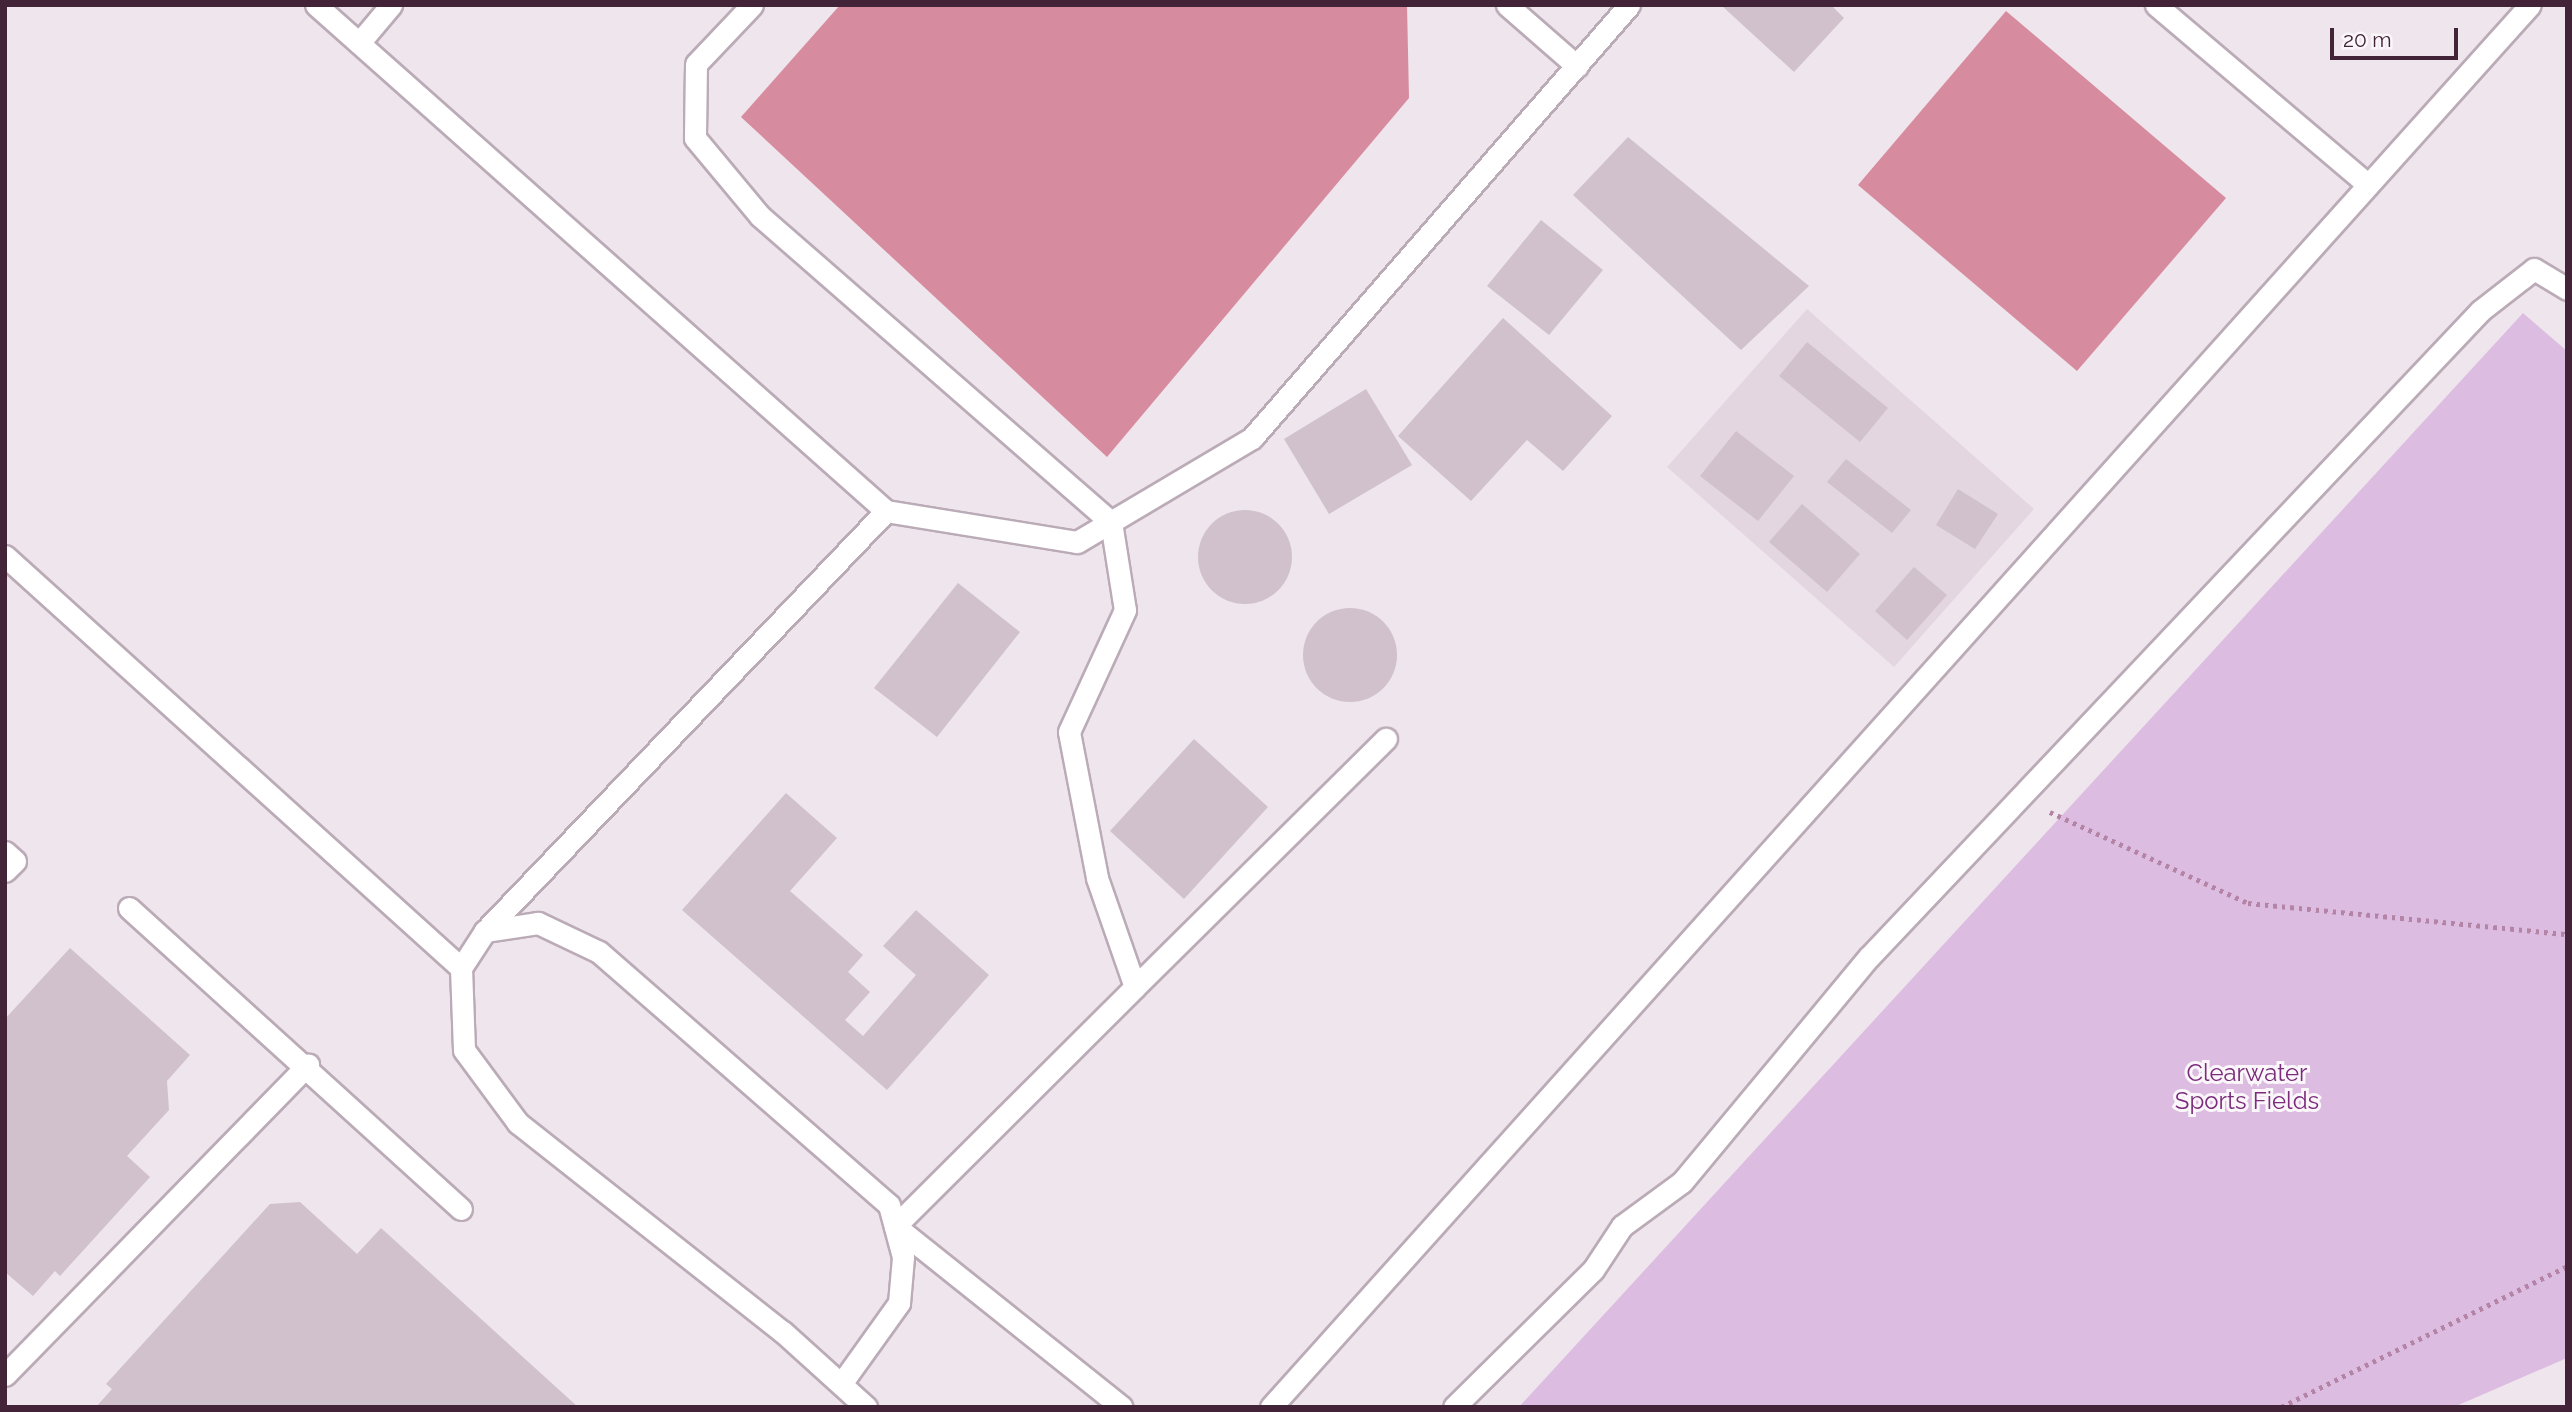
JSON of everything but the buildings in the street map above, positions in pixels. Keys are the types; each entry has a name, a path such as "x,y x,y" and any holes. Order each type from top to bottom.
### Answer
{"lane":[{"path":"316,5 886,511 1077,542 1252,438 1629,5"},
{"path":"359,43 391,5"},
{"path":"752,5 696,65 695,138 760,216 1111,522 1125,610 1069,732 1097,878 1135,987"},
{"path":"1507,5 1577,66"},
{"path":"2156,5 2368,185"},
{"path":"1271,1407 2530,5"},
{"path":"1454,1407 1593,1269 1622,1226 1682,1182 1869,957 2021,798 2157,646 2480,311 2534,269 2567,289"},
{"path":"866,1407 518,1123 464,1050 461,968 485,931 886,511"},
{"path":"5,556 461,968"},
{"path":"895,1226 1386,739"},
{"path":"5,852 15,860 5,872"},
{"path":"129,908 307,1064 461,1209"},
{"path":"485,931 538,923 599,952 889,1205 903,1257 899,1303 841,1384"},
{"path":"5,1375 307,1064"},
{"path":"895,1226 1122,1407"}],"path":[{"path":"2021,798 2248,903 2567,934"},
{"path":"2281,1407 2567,1266"}],"shaded area":[{"path":"840,5 1407,5 1409,98 1107,457 741,117"},
{"path":"2006,11 2226,198 2077,371 1858,185"},
{"path":"1807,309 2034,509 1894,667 1667,467"}],"green space":[{"name":"Clearwater Sports Fields","path":"2523,313 2567,351 2567,1358 2454,1407 1519,1407"}]}
